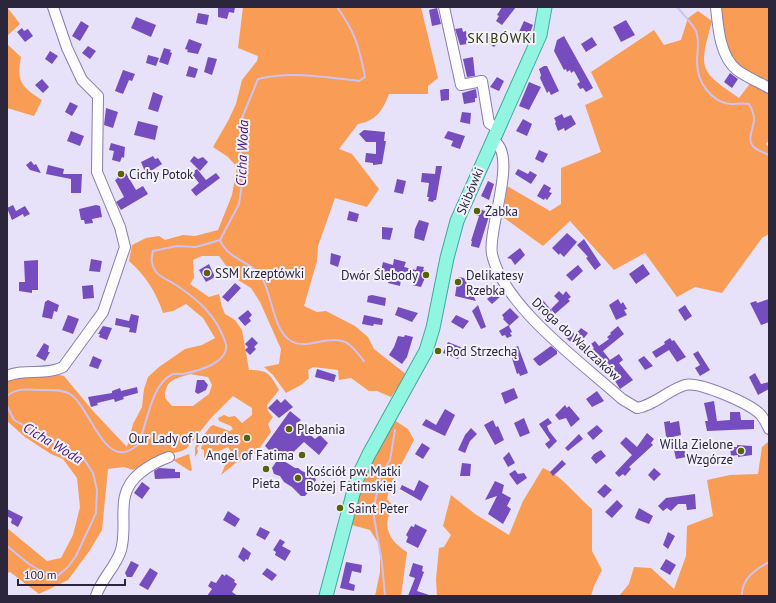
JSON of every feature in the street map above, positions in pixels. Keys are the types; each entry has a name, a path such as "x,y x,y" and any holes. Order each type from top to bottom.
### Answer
{"main road":[{"name":"Skibówki","path":"326,596 350,500 358,476 426,351 433,328 447,258 456,224 540,35 545,7"}],"street":[{"path":"7,376 19,372 39,372 63,367 103,312 125,247 120,227 97,172 98,96 82,80 67,48 53,7"},
{"name":"Droga do Walczaków","path":"444,7 461,85 482,81 489,123 501,148 503,172 492,251 496,270 507,288 525,311 622,399 637,408 657,401 683,386 690,384 709,389 750,406 761,415 768,427"},
{"path":"716,7 722,45 727,60 737,70 769,88"},
{"path":"96,596 99,587 118,558 121,550 123,504 127,490 135,477 155,461 169,457"}],"shaded area":[{"path":"7,7 20,24 7,36"},
{"path":"243,7 421,7 438,78 428,86 428,94 389,94 378,114 364,123 358,124 339,149 352,154 379,189 367,207 335,198 318,246 317,261 304,306 317,312 326,311 355,326 368,337 374,349 407,375 391,397 377,391 369,391 351,378 339,380 338,370 313,367 308,370 309,378 301,385 286,393 273,375 264,367 279,364 281,349 260,302 251,288 235,278 219,256 202,256 193,260 194,278 190,284 209,297 219,294 225,314 235,320 242,330 249,370 260,371 268,374 279,390 267,405 268,411 273,417 268,424 271,432 256,453 237,462 221,475 231,452 228,447 204,458 204,450 201,449 204,438 197,448 198,452 195,457 195,447 210,427 213,425 230,431 233,429 231,426 219,421 218,418 224,415 229,417 235,416 242,423 252,415 252,408 233,396 211,418 187,448 182,451 158,457 133,470 124,467 108,469 102,530 90,550 68,580 39,594 10,572 7,573 7,528 47,561 61,558 73,535 80,507 77,478 63,459 51,454 25,437 7,421 7,376 51,373 64,376 93,411 127,447 133,424 142,407 144,389 148,377 159,367 185,349 202,345 215,338 203,318 186,304 173,311 163,313 150,285 129,261 132,245 146,238 159,236 165,240 183,235 195,236 218,230 232,195 237,167 228,157 213,147 236,104 242,80 257,61 258,56 238,48","holes":["190,374 208,377 212,385 209,394 193,406 172,406 165,398 165,392 169,383 175,379"]},
{"path":"719,7 769,7 769,86 729,58"},
{"path":"698,11 712,21 704,59 705,67 709,74 739,98 752,81 769,91 769,140 766,144 769,147 769,234 762,238 722,293 695,287 677,297 645,253 614,270 570,221 543,246 503,217 507,186 550,211 561,204 561,168 601,152 585,105 603,97 591,72 654,30 664,45 681,40 688,18"},
{"path":"7,44 21,57 19,72 22,83 42,100 34,116 7,108"},
{"path":"394,420 408,429 414,440 390,486 387,499 394,507 389,514 387,527 394,541 407,552 401,596 375,596 380,572 380,546 370,530 348,524 360,484"},
{"path":"768,442 769,596 619,596 629,584 634,567 651,568 674,589 686,556 687,526 713,516 707,480 730,475 758,474 762,447"},
{"path":"189,454 192,470 190,471 173,460"},
{"path":"543,468 563,481 592,509 592,551 602,570 591,596 437,596 436,579 439,548 444,547 451,535 443,526 451,495 475,514 509,535 523,501"}],"building":[{"path":"218,7 235,7 234,13 229,12 227,19 218,17"},
{"path":"502,7 516,7 502,25 496,21 499,16 497,15"},
{"path":"437,8 441,24 432,26 429,10"},
{"path":"198,13 209,15 207,25 196,23"},
{"path":"136,17 156,25 151,37 131,28"},
{"path":"626,20 635,35 621,42 613,27"},
{"path":"81,21 89,26 80,41 72,36"},
{"path":"524,21 533,25 528,38 519,32"},
{"path":"22,28 24,31 28,29 33,36 25,42 17,32"},
{"path":"462,28 463,32 466,31 468,44 460,45 455,29"},
{"path":"491,35 499,41 494,47 486,41"},
{"path":"564,36 593,88 586,92 583,88 580,89 577,84 580,82 574,71 571,73 570,70 567,72 566,69 564,70 554,51 557,40"},
{"path":"592,37 597,45 586,52 581,44"},
{"path":"189,39 202,44 198,54 187,52 188,50 185,49"},
{"path":"88,46 96,51 90,59 82,53"},
{"path":"164,48 171,50 170,52 172,53 168,65 159,62"},
{"path":"50,51 58,56 52,64 45,59"},
{"path":"148,55 159,58 156,66 146,63"},
{"path":"208,57 217,59 212,75 204,72"},
{"path":"473,57 475,76 467,77 463,59"},
{"path":"189,66 198,69 195,78 186,76"},
{"path":"547,66 559,91 551,95 549,91 547,93 540,78 541,75 539,69"},
{"path":"123,70 135,74 132,81 129,80 123,94 115,91"},
{"path":"730,73 738,79 732,88 724,82"},
{"path":"497,77 504,81 499,91 490,87"},
{"path":"42,79 49,87 43,93 35,85"},
{"path":"529,82 541,87 529,110 519,106"},
{"path":"449,89 449,100 441,101 440,90"},
{"path":"476,89 477,98 475,98 475,102 464,104 462,93"},
{"path":"153,92 163,96 158,112 148,109"},
{"path":"70,102 78,106 72,116 65,112"},
{"path":"106,108 118,112 113,128 104,125"},
{"path":"462,112 471,113 470,124 460,122"},
{"path":"562,114 564,118 571,115 576,124 565,131 564,128 558,131 554,118"},
{"path":"523,119 532,124 527,136 516,131"},
{"path":"138,121 158,126 155,140 134,135"},
{"path":"364,130 385,132 384,141 386,141 382,164 373,165 373,163 365,162 366,153 376,154 376,142 366,142 359,134"},
{"path":"71,131 84,136 80,146 67,141"},
{"path":"448,131 465,136 460,149 451,146 453,141 444,138"},
{"path":"111,143 125,147 124,158 122,157 120,162 112,160 114,151 109,150"},
{"path":"539,150 548,154 543,163 535,159"},
{"path":"153,156 155,159 158,158 162,164 146,174 141,162"},
{"path":"194,156 198,159 203,157 208,162 200,171 190,161"},
{"path":"31,161 34,165 36,164 41,173 30,170 26,165"},
{"path":"48,165 64,169 63,174 82,174 81,193 71,193 71,179 46,174"},
{"path":"436,166 442,166 436,200 433,202 428,201 429,197 427,197 429,183 421,182 422,173 435,174"},
{"path":"197,169 206,180 216,173 220,178 196,196 191,190 199,183 191,173"},
{"path":"518,169 528,174 530,171 537,175 531,184 515,174"},
{"path":"126,173 136,190 143,186 148,194 121,210 116,202 124,197 115,180 118,178 117,177"},
{"path":"397,179 406,181 403,194 394,192"},
{"path":"488,181 494,184 489,200 481,196"},
{"path":"544,184 551,188 549,192 552,193 547,200 537,196"},
{"path":"13,205 16,211 25,206 30,214 24,217 23,214 12,220 7,208"},
{"path":"96,205 100,206 102,217 92,219 93,223 85,224 84,220 81,220 79,209"},
{"path":"477,208 490,213 479,248 471,246 471,241 479,216 475,215"},
{"path":"349,211 359,214 357,222 347,220"},
{"path":"419,220 429,223 424,241 414,238 415,229"},
{"path":"382,227 393,228 390,240 382,239"},
{"path":"567,233 577,242 564,257 560,253 559,255 552,248"},
{"path":"584,239 601,265 595,270 586,258 588,257 577,245"},
{"path":"520,248 525,255 515,265 511,259 507,258"},
{"path":"331,253 341,256 338,267 330,264"},
{"path":"91,259 102,261 100,272 89,271"},
{"path":"394,259 406,262 404,267 416,270 417,266 424,267 423,270 428,271 421,287 412,285 413,282 401,279 400,286 388,283 389,277 380,275 383,262 393,265"},
{"path":"38,260 38,290 32,290 32,293 19,291 19,282 25,282 24,261"},
{"name":"SSM Krzeptówki","path":"209,264 215,277 206,282 199,270"},
{"path":"643,264 650,274 636,284 629,274"},
{"path":"578,265 583,271 572,281 566,275"},
{"path":"458,277 464,278 476,301 455,296"},
{"path":"235,283 241,288 228,302 222,297"},
{"path":"93,285 94,298 83,299 82,286"},
{"path":"498,291 501,296 492,304 487,299"},
{"path":"559,291 563,295 566,291 571,297 568,299 570,301 555,314 551,309 559,301 554,296"},
{"path":"372,295 386,298 385,306 367,302 368,296"},
{"path":"542,299 552,311 544,317 534,306"},
{"path":"618,299 621,304 623,302 627,309 624,310 627,315 616,320 609,305"},
{"path":"769,299 769,322 761,325 750,303 756,301 757,303"},
{"path":"48,300 59,305 57,312 54,311 52,319 42,317 45,302"},
{"path":"478,305 486,327 481,329 472,311"},
{"path":"685,305 692,316 685,321 678,310"},
{"path":"398,307 418,313 412,322 395,315"},
{"path":"510,308 519,317 509,326 512,336 507,338 505,335 502,336 499,331 509,325 503,319 504,318 502,315"},
{"path":"248,310 252,315 249,318 251,321 245,326 238,318"},
{"path":"131,314 139,316 136,333 129,332 130,328 115,325 116,318 129,321"},
{"path":"68,315 79,319 73,334 62,330"},
{"path":"364,315 383,319 382,325 374,324 373,326 362,324"},
{"path":"456,315 469,321 463,329 451,322"},
{"path":"103,326 112,328 107,340 99,337 100,334 98,334"},
{"path":"618,326 624,334 603,351 610,360 619,354 623,360 619,363 633,380 620,389 600,356 591,360 587,355 594,348 591,344 595,341 599,346 609,339 607,337"},
{"path":"581,328 588,333 577,347 566,338 572,331 575,335"},
{"path":"405,335 413,337 407,357 402,364 389,355 398,336 404,337"},
{"path":"252,337 258,343 254,347 256,349 250,355 245,350 248,347 245,344"},
{"path":"670,338 672,341 674,340 686,357 677,362 669,350 656,358 652,352 665,344 664,342"},
{"path":"448,342 463,348 458,359 443,353"},
{"path":"44,343 49,346 48,352 50,352 45,361 36,356"},
{"path":"518,346 528,373 520,376 519,373 517,374 510,352 512,352 511,349"},
{"path":"551,346 557,351 557,354 540,366 538,365 533,359"},
{"path":"698,351 710,370 700,376 695,368 700,365 693,354"},
{"path":"93,356 102,360 98,369 89,366"},
{"path":"644,356 653,366 645,370 638,360"},
{"path":"317,369 336,375 334,382 315,377"},
{"path":"755,373 761,384 769,382 769,389 758,395 749,377"},
{"path":"197,380 204,380 208,385 206,390 198,394 195,392"},
{"path":"137,387 138,393 123,397 124,399 115,402 114,399 97,403 98,405 91,407 88,397 112,393 112,391 120,388 121,391"},
{"path":"514,388 518,398 505,404 501,393"},
{"path":"597,391 604,401 592,407 586,399"},
{"path":"277,399 281,403 285,399 293,407 279,418 268,408"},
{"path":"714,401 717,421 730,420 730,412 740,412 741,420 754,420 754,429 707,431 705,421 708,421 704,403"},
{"path":"565,405 567,408 569,406 580,419 571,427 566,418 559,420 555,415"},
{"path":"445,409 455,415 445,436 422,425 426,419 436,425"},
{"path":"290,411 301,420 297,423 315,439 320,435 328,443 319,455 304,442 284,461 295,468 314,476 316,480 313,485 314,486 305,496 301,496 292,487 284,482 280,476 274,474 272,468 278,459 265,446"},
{"path":"524,418 530,433 520,437 514,423"},
{"path":"548,418 552,423 547,426 557,441 549,449 545,444 550,440 539,424"},
{"path":"493,420 496,427 498,426 504,440 495,445 484,425"},
{"path":"670,421 670,423 679,421 681,435 668,438 666,436 664,422"},
{"path":"597,425 603,431 593,440 587,433"},
{"path":"471,428 477,434 470,441 465,453 458,450 465,435"},
{"path":"647,433 654,439 651,443 653,445 629,467 631,469 625,476 623,474 619,477 615,473 632,455 620,443 626,437 637,447"},
{"path":"579,434 583,439 568,451 565,448"},
{"path":"422,443 430,448 423,459 415,454"},
{"name":"Willa Zielone Wzgórze","path":"737,445 752,446 752,455 738,457 738,455 731,456 730,447 737,447"},
{"path":"684,448 686,457 676,459 674,450"},
{"path":"601,450 606,456 596,464 591,458 594,454"},
{"path":"509,452 515,463 508,467 503,458"},
{"path":"562,460 566,464 553,476 550,472"},
{"path":"462,463 471,464 470,476 460,476"},
{"path":"159,468 175,469 175,472 180,472 180,478 155,479 154,471"},
{"path":"654,468 661,474 654,481 648,475"},
{"path":"515,470 518,474 524,473 527,478 517,485 509,474"},
{"path":"419,480 429,486 421,501 400,489 402,485 414,491"},
{"path":"495,481 504,485 502,493 511,498 507,506 511,509 503,524 488,514 497,496 485,500"},
{"path":"142,482 150,488 142,499 134,493"},
{"path":"605,484 612,490 604,498 597,492"},
{"path":"695,494 696,509 687,510 686,504 678,504 671,511 667,508 663,511 658,506 666,498"},
{"path":"617,500 623,506 612,518 605,512"},
{"path":"639,508 653,516 649,524 636,519 635,517"},
{"path":"7,509 23,517 18,527 11,523 12,519 7,516"},
{"path":"228,511 240,519 235,527 223,520"},
{"path":"415,524 427,530 418,548 406,542 408,537 406,535 411,526 414,527"},
{"path":"260,527 270,532 265,540 256,535"},
{"path":"668,532 675,536 668,549 663,545"},
{"path":"280,539 285,542 282,546 291,551 285,561 275,555 276,552 273,550"},
{"path":"243,547 251,553 248,560 246,559 244,562 238,557"},
{"path":"666,559 676,565 670,575 660,569"},
{"path":"131,561 139,565 132,577 127,577 125,573"},
{"path":"346,562 362,565 361,573 352,571 349,583 355,585 354,591 340,588"},
{"path":"413,563 423,566 422,571 424,572 417,591 429,595 428,596 408,596 415,578 409,576"},
{"path":"150,568 158,573 148,590 139,585"},
{"path":"267,568 277,575 272,581 262,574"},
{"path":"222,574 225,576 226,574 235,580 234,582 237,584 232,592 238,596 207,596 212,589 208,586 211,581 216,583"}],"waterway":[{"name":"Cicha Woda","path":"7,396 18,390 26,389 67,392 77,400 95,429 109,447 116,451 125,452 138,445 150,406 154,396 164,380 172,374 183,374 205,368 219,360 224,355 226,348 225,341 212,316 192,297 156,272 152,262 153,251 177,246 196,247 220,240 239,204 243,178 240,143 242,118 258,79 283,75 296,75 321,76 359,81 365,77 356,40 337,7"},
{"path":"677,7 696,31 698,43 697,62 699,76 702,83 711,95 717,99 731,104 749,104 753,111 754,117 750,137 752,144 757,150 769,155"},
{"path":"220,240 228,252 252,267 261,276 265,283 276,321 285,336 291,341 303,344 329,340 342,341 351,346 364,361"},
{"name":"Cicha Woda","path":"7,406 14,420 84,459 93,473 97,490 96,513 76,556 68,567 54,579 29,564 7,546"},
{"path":"385,596 382,563 373,511 381,475 390,460 395,430"},
{"path":"742,596 744,584 750,575 769,562"}],"place":[{"name":"Cichy Potok","path":"121,174"},
{"name":"Żabka","path":"477,211"},
{"name":"SSM Krzeptówki","path":"207,273"},
{"name":"Dwór Ślebody","path":"426,275"},
{"name":"Delikatesy Rzebka","path":"458,282"},
{"name":"Pod Strzechą","path":"438,351"},
{"name":"Plebania","path":"289,429"},
{"name":"Our Lady of Lourdes","path":"247,438"},
{"name":"Willa Zielone Wzgórze","path":"741,451"},
{"name":"Angel of Fatima","path":"302,455"},
{"name":"Pieta","path":"266,469"},
{"name":"Kościół pw. Matki Bożej Fatimskiej","path":"298,478"},
{"name":"Saint Peter","path":"340,508"}],"district":[{"name":"SKIBÓWKI","path":"502,38"}]}
